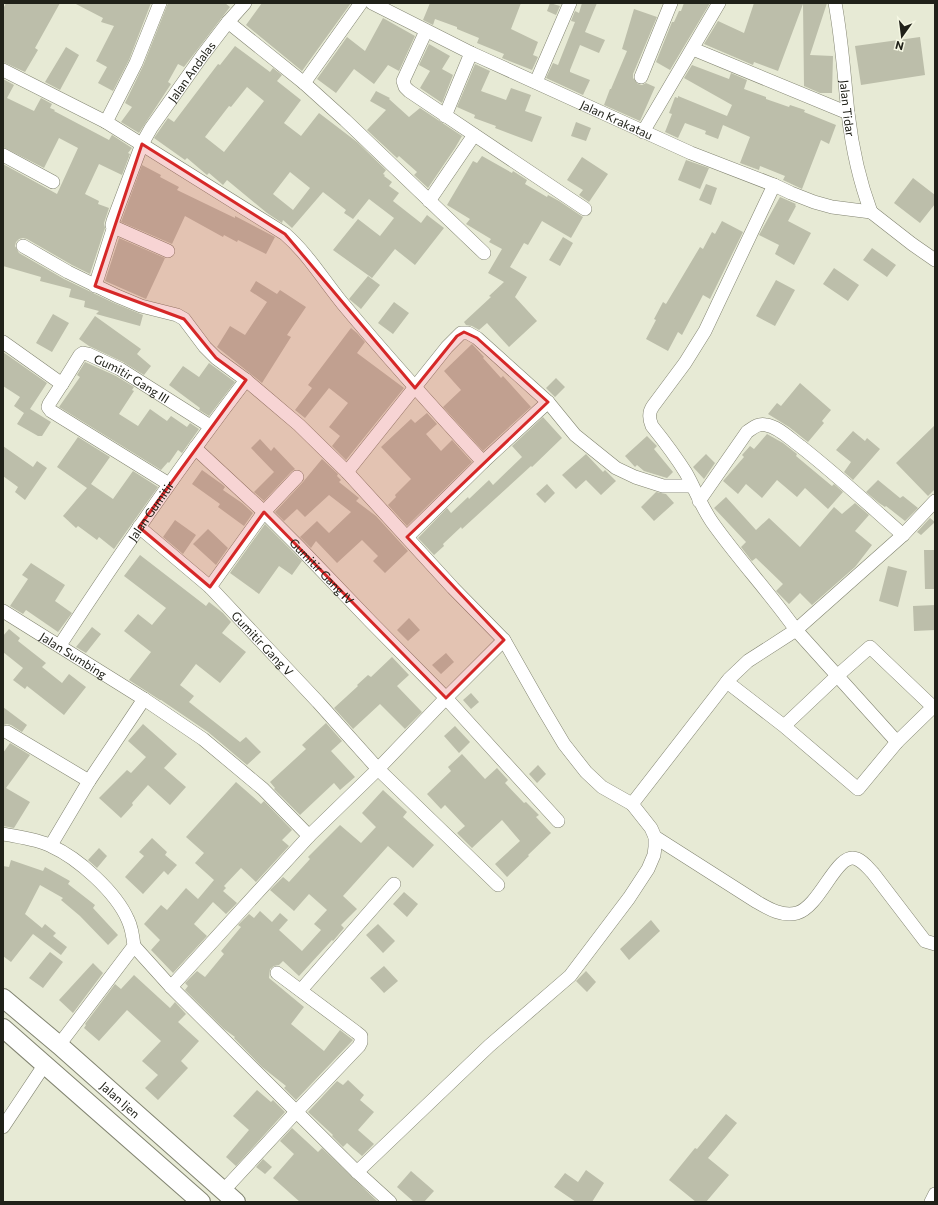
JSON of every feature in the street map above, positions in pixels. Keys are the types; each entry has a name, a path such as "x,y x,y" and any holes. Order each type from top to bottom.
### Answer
{"street":[{"path":"106,122 136,63 160,3"},
{"name":"Jalan Andalas","path":"95,286 114,226 113,221 118,205 142,144 184,81 228,22 245,3"},
{"path":"304,83 361,3"},
{"name":"Jalan Krakatau","path":"372,3 426,32 470,53 643,132 774,185 791,194 832,207 871,212"},
{"path":"536,82 570,3"},
{"path":"641,77 671,3"},
{"path":"643,132 720,3"},
{"name":"Jalan Tidar","path":"835,3 840,29 848,113 855,156 861,185 871,212"},
{"path":"228,22 304,83 345,120 484,253"},
{"path":"426,32 404,81 405,87 445,116 585,208"},
{"path":"693,50 848,113"},
{"path":"445,116 470,53"},
{"path":"3,70 106,122 285,234 298,246 342,303 415,388 483,462"},
{"path":"429,201 474,135"},
{"path":"3,155 53,182"},
{"path":"774,185 705,331 686,363 652,406 649,414 649,420 674,454 699,502 721,534 796,630 897,742"},
{"path":"871,212 935,260"},
{"path":"114,226 168,251"},
{"path":"23,246 95,286 141,306 177,315 184,319 205,347 216,358 246,380 299,425 347,472 453,588 504,640 557,732 586,772 602,787 632,804 651,828 655,837 654,855 644,877 570,976 489,1046 358,1172"},
{"path":"347,472 457,336 464,332 468,332 477,338 548,402 575,435 616,468 635,477 663,486 692,486"},
{"path":"3,342 62,384 51,400 48,407 49,409 168,484"},
{"name":"Gumitir Gang III","path":"62,384 80,355 83,353 88,354 108,362 120,369 210,426"},
{"name":"Jalan Gumitir","path":"60,645 168,484 210,426 246,380"},
{"path":"407,537 483,462 548,402"},
{"path":"699,502 747,432 754,427 765,425 772,426 834,473 903,535"},
{"name":"Gumitir Gang IV","path":"194,448 299,546 446,698 558,821"},
{"path":"210,587 264,512 297,477"},
{"path":"632,804 727,682 748,661 796,630 903,535 935,502"},
{"name":"Gumitir Gang V","path":"139,527 210,587 318,702 378,769 498,885"},
{"name":"Jalan Sumbing","path":"3,611 60,645 203,739 243,771 289,814 309,836"},
{"path":"171,987 309,836 378,769 504,640"},
{"path":"727,682 784,726 858,789 897,742 933,706 870,647 784,726"},
{"path":"51,846 89,781 144,699"},
{"path":"8,732 89,781"},
{"path":"3,834 51,846 82,865 103,885 120,906 132,932 134,946 171,987 390,1202"},
{"path":"655,837 757,902 773,911 785,913 797,913 808,908 840,864 847,858 856,858 873,873 925,941 935,944"},
{"path":"301,990 394,884"},
{"path":"3,1127 45,1064 134,946"},
{"path":"229,1197 297,1110 359,1046 361,1042 361,1036 277,973"},
{"name":"Jalan Ijen","path":"3,998 59,1045 229,1197"},
{"name":"Jalan Ijen","path":"3,1028 201,1202"},
{"path":"931,1202 935,1194"}],"highlighted area":[{"path":"142,144 285,234 415,388 457,336 464,332 477,338 548,402 407,537 504,640 446,698 264,512 210,587 139,527 246,380 216,358 184,319 95,286"}],"building":[{"path":"6,3 60,3 35,48 38,50 25,72 3,62 3,9"},
{"path":"74,3 151,3 129,60 113,91 98,83 107,67 96,61 114,26 101,22 103,18"},
{"path":"168,3 225,3 230,7 184,67 178,64 168,82 171,84 139,133 121,122 132,107 125,103 143,66"},
{"path":"262,3 351,3 302,71 246,25"},
{"path":"430,3 521,3 511,29 538,42 533,55 538,57 532,70 502,58 504,54 477,43 479,38 457,29 457,27 435,19 433,25 423,20"},
{"path":"550,3 560,6 556,15 547,11"},
{"path":"582,3 597,3 585,32 605,40 599,53 580,45 570,70 570,72 590,80 583,95 546,78 553,63 558,65 575,22 571,21 575,11 579,13"},
{"path":"684,3 710,3 670,70 656,62 672,22 674,22 679,11 681,11"},
{"path":"754,3 827,3 810,55 833,56 832,93 820,93 804,86 803,4 778,71 754,62 753,65 704,44 718,21 744,33"},
{"path":"634,9 657,17 633,74 633,78 638,84 642,85 646,83 655,87 640,121 604,105 627,51 622,49"},
{"path":"383,18 415,36 399,71 388,65 374,84 354,69 336,93 317,79 347,37 365,51"},
{"path":"920,37 925,75 861,85 855,46"},
{"path":"429,44 450,56 442,69 453,75 442,103 420,88 430,71 419,65"},
{"path":"235,46 270,72 273,68 282,75 277,81 301,100 284,123 301,136 319,113 357,142 386,170 383,174 385,175 384,176 392,182 389,186 399,193 393,201 421,223 427,215 444,228 415,265 395,249 372,278 333,250 358,219 380,236 394,218 369,199 353,219 344,213 346,210 323,192 292,228 283,220 282,223 267,213 227,180 223,185 209,173 207,175 187,158 185,160 154,138 168,118 174,122 218,64 220,65","holes":["247,87 264,101 224,152 205,137 229,106 231,107","290,172 310,188 293,210 273,194"]},
{"path":"66,47 79,55 60,90 45,82"},
{"path":"475,64 490,71 481,91 506,100 511,88 531,95 525,111 542,117 532,142 495,128 496,126 474,118 475,115 457,107"},
{"path":"692,65 729,79 731,73 747,80 744,89 789,107 790,105 805,110 804,112 836,125 829,144 821,140 802,189 783,180 785,176 760,166 759,170 740,163 750,137 723,125 718,139 705,134 706,131 685,123 678,138 665,132 672,114 669,113 675,97 678,98 678,96 727,116 732,105 684,78"},
{"path":"3,79 14,85 7,98 34,111 41,98 52,104 50,108 55,110 54,111 109,140 112,135 132,148 128,153 130,154 122,175 99,164 85,194 99,201 98,204 109,208 104,223 105,228 90,274 27,239 19,239 15,246 19,253 64,279 143,315 140,326 96,314 99,311 84,307 85,301 69,297 71,289 40,281 41,277 3,266 3,164 57,194 78,148 59,138 44,168 3,147"},
{"path":"376,91 390,98 389,99 409,117 420,108 462,136 428,188 414,175 417,172 399,156 397,158 367,130 386,110 370,101"},
{"path":"576,122 591,128 586,141 571,136"},
{"path":"482,156 512,173 513,171 527,180 525,184 547,197 548,195 559,201 583,217 571,238 542,221 528,245 524,243 510,267 527,277 515,297 537,321 509,347 487,323 479,330 472,326 466,325 464,322 491,297 489,296 504,282 488,273 502,249 489,242 491,239 466,224 470,219 447,205 473,161 477,163"},
{"path":"582,157 608,174 589,202 579,195 583,190 567,180"},
{"path":"686,160 709,168 700,189 678,180"},
{"path":"142,165 179,187 177,190 235,218 235,216 275,237 266,254 238,240 237,242 224,235 223,237 185,216 172,244 121,222"},
{"path":"913,178 935,195 935,204 920,223 894,203"},
{"path":"706,184 717,188 711,205 699,200"},
{"path":"780,197 796,204 788,221 811,233 794,265 775,254 779,245 759,235"},
{"path":"722,221 743,232 710,299 703,295 682,335 678,332 668,351 646,339 656,320 654,319 663,302 666,304 700,247 703,249 712,232 715,234"},
{"path":"563,237 573,243 560,266 549,260"},
{"path":"119,238 165,258 146,299 105,281"},
{"path":"872,248 896,265 887,277 863,260"},
{"path":"834,268 859,285 848,301 823,284"},
{"path":"368,276 380,285 361,309 349,299"},
{"path":"776,280 795,290 775,326 756,316"},
{"path":"256,281 277,294 280,290 306,307 287,335 291,337 262,383 217,347 230,326 245,335 267,302 250,291"},
{"path":"394,302 409,313 393,334 378,323"},
{"path":"53,314 69,323 52,352 36,343"},
{"path":"95,316 141,349 137,354 151,366 144,375 123,362 89,346 79,339"},
{"path":"351,328 365,342 357,353 404,388 346,460 332,446 340,436 329,427 348,403 329,388 305,418 295,410 312,388 308,385"},
{"path":"472,344 501,378 503,376 531,407 483,451 443,407 461,390 444,371"},
{"path":"3,352 47,383 30,409 51,422 42,436 38,436 17,424 24,413 14,406 20,397 3,386"},
{"path":"85,362 116,376 134,387 132,390 134,391 119,414 138,426 150,409 167,421 171,416 187,427 190,423 199,429 182,453 178,450 169,463 168,462 161,470 59,407 80,377 77,375"},
{"path":"209,363 235,382 209,416 199,410 200,408 169,385 183,366 199,377"},
{"path":"556,378 565,387 555,397 546,388"},
{"path":"800,383 831,410 822,421 824,423 808,442 789,427 768,414 777,403 781,406"},
{"path":"427,413 437,424 426,434 441,451 452,440 472,462 407,526 388,505 396,497 395,495 411,479 381,447 411,419 415,423"},
{"path":"543,417 562,438 532,467 531,466 462,529 461,527 434,555 418,538 447,508 451,513 468,497 469,499 489,480 493,485 522,457 512,446"},
{"path":"935,425 935,489 928,496 896,463"},
{"path":"853,431 865,441 867,438 880,449 853,480 844,472 851,462 836,450"},
{"path":"767,434 783,443 832,486 834,484 843,492 828,509 805,488 797,497 777,480 762,498 746,484 738,494 723,481 744,457 742,455 750,446 754,449"},
{"path":"647,436 657,446 654,449 673,472 667,478 644,471 637,465 635,467 625,456"},
{"path":"78,437 110,457 91,484 113,499 133,471 158,487 114,549 99,537 97,540 78,526 76,528 63,516 87,488 57,467"},
{"path":"260,439 271,451 274,447 295,469 264,501 254,492 274,472 251,448"},
{"path":"3,446 33,467 37,461 47,468 25,500 15,492 18,487 3,476"},
{"path":"586,454 603,472 605,470 616,481 601,495 586,480 576,489 562,475"},
{"path":"706,454 715,463 704,479 693,467"},
{"path":"322,459 338,474 337,476 341,480 339,482 359,498 356,501 376,516 408,551 385,573 373,561 378,556 362,540 337,563 316,541 311,548 300,537 317,521 329,533 351,512 329,495 305,517 297,509 284,521 275,512"},
{"path":"202,470 223,485 225,487 223,490 242,503 253,513 244,526 218,507 220,504 192,484"},
{"path":"878,480 900,498 903,496 918,508 905,521 866,492"},
{"path":"547,484 555,493 545,503 536,494"},
{"path":"656,492 666,494 674,503 654,521 641,507"},
{"path":"726,497 756,530 769,518 800,547 834,507 842,514 855,503 869,515 855,531 872,545 855,567 812,605 800,593 789,604 776,591 783,584 756,558 752,561 751,560 741,547 746,542 714,508"},
{"path":"930,518 935,522 921,535 917,532"},
{"path":"175,520 196,535 183,554 163,537"},
{"path":"265,524 302,561 292,575 279,566 259,594 230,573"},
{"path":"208,529 228,548 216,565 193,544"},
{"path":"924,550 935,550 935,589 925,589"},
{"path":"140,555 206,606 209,602 223,613 231,622 222,633 246,652 220,683 196,664 180,685 194,696 189,702 240,742 246,737 261,752 247,765 208,732 129,680 151,652 124,631 138,614 152,625 166,608 124,576"},
{"path":"31,563 65,585 55,601 72,613 58,632 26,610 23,614 10,606 28,579 22,575"},
{"path":"888,566 907,571 898,607 879,601"},
{"path":"935,605 935,630 914,631 913,606"},
{"path":"409,618 420,630 408,641 397,630"},
{"path":"92,627 101,634 86,653 76,647"},
{"path":"9,629 20,638 18,641 46,663 42,667 62,683 69,674 86,687 64,715 27,686 25,689 13,680 23,668 3,652 3,636"},
{"path":"446,653 454,662 441,674 432,665"},
{"path":"392,657 409,675 397,686 422,712 405,729 380,704 353,729 334,708 368,675 371,677"},
{"path":"471,693 479,702 471,709 463,700"},
{"path":"3,707 27,725 22,732 11,725 3,725"},
{"path":"326,723 342,741 331,751 355,777 340,790 334,783 300,815 274,789 275,788 270,782 306,749 302,745"},
{"path":"143,724 177,754 164,768 186,787 170,805 148,785 121,818 99,798 127,770 131,773 146,757 128,741"},
{"path":"455,726 470,742 459,753 444,736"},
{"path":"10,743 30,755 6,788 30,802 14,828 3,826 3,753"},
{"path":"462,754 485,779 497,768 508,780 505,783 524,803 526,802 539,815 536,817 551,833 507,877 495,864 520,841 502,820 472,848 457,833 465,826 445,805 441,809 427,794 451,771 448,767"},
{"path":"538,765 546,774 537,783 529,774"},
{"path":"236,782 261,804 264,801 292,830 282,840 289,846 256,882 241,868 224,886 226,888 223,891 237,903 226,914 213,902 194,924 207,936 173,973 151,950 160,940 144,924 161,905 167,910 186,888 198,899 214,880 195,863 204,853 186,837"},
{"path":"383,790 407,812 403,817 434,845 413,868 388,846 343,896 357,909 341,925 344,928 333,941 332,940 299,976 283,961 279,965 270,969 269,978 304,1007 291,1024 324,1051 340,1030 353,1040 296,1100 284,1088 286,1086 262,1067 234,1038 235,1037 224,1029 185,990 188,986 185,983 197,971 205,977 224,954 221,951 241,927 238,925 249,914 254,918 260,911 272,922 280,913 288,920 279,930 302,951 321,930 314,924 327,910 309,894 294,911 270,890 283,877 289,882 310,859 308,857 340,825 361,843 376,827 362,813"},
{"path":"152,838 167,852 165,855 177,865 168,875 164,871 143,894 125,877 144,856 139,852"},
{"path":"99,848 107,856 97,868 88,860"},
{"path":"11,860 43,871 45,867 70,881 68,884 95,905 93,908 118,935 108,945 80,916 61,900 63,898 40,885 25,914 42,928 45,924 56,933 53,936 67,947 61,955 33,934 11,962 3,956 3,866 9,867"},
{"path":"404,892 418,904 407,917 393,904"},
{"path":"651,920 660,931 629,960 620,949"},
{"path":"378,924 395,941 383,953 366,935"},
{"path":"50,952 63,962 43,988 29,978"},
{"path":"93,963 103,973 73,1013 59,1000"},
{"path":"384,966 398,981 384,993 370,978"},
{"path":"586,971 596,982 587,992 576,981"},
{"path":"134,975 170,1008 175,1002 186,1014 178,1022 199,1041 181,1061 188,1068 158,1100 145,1088 158,1075 142,1061 161,1041 127,1010 99,1041 84,1028 86,1025 85,1024 115,984 121,989"},
{"path":"348,1080 364,1095 360,1100 374,1112 358,1130 374,1144 362,1156 347,1143 343,1147 332,1136 333,1135 308,1112 337,1081 343,1085"},
{"path":"257,1090 271,1102 273,1100 285,1112 236,1166 226,1157 249,1130 233,1116"},
{"path":"726,1114 737,1123 708,1158 729,1175 706,1202 696,1202 669,1180 695,1148 697,1149"},
{"path":"292,1128 318,1152 322,1148 378,1202 300,1202 273,1178 294,1154 280,1141"},
{"path":"263,1159 272,1167 265,1174 256,1167"},
{"path":"586,1170 604,1183 592,1202 576,1202 554,1187 565,1173 578,1182"},
{"path":"411,1171 434,1191 424,1202 414,1202 397,1187"}]}
